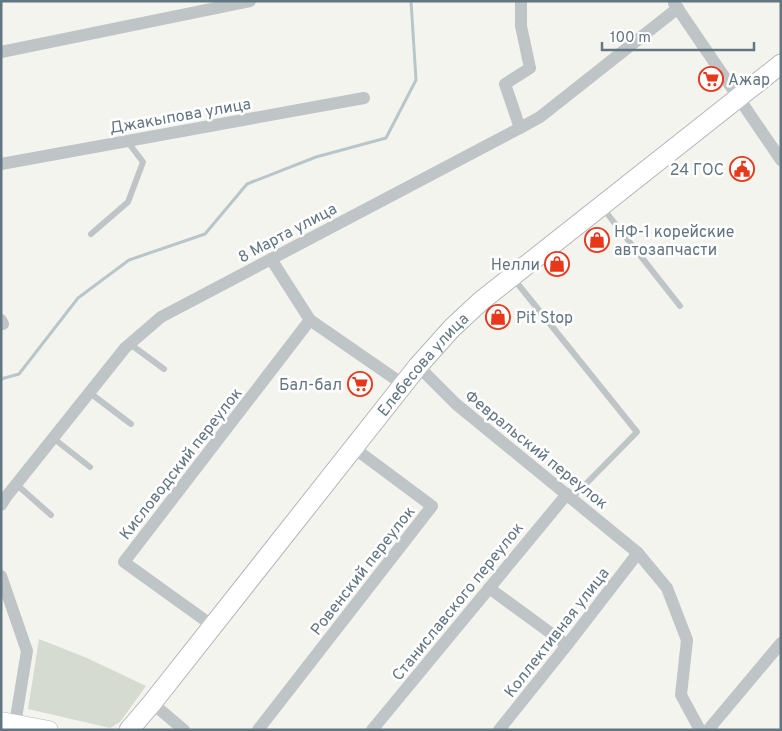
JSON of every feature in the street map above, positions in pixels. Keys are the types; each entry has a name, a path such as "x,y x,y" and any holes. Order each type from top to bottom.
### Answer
{"main road":[{"name":"Елебесова улица","path":"129,730 418,366 452,328 481,301 781,64"},
{"path":"10,725 49,730"}],"street":[{"path":"1,52 250,1"},
{"path":"520,128 505,84 530,68 521,26 521,1"},
{"path":"675,5 781,160"},
{"name":"8 Марта улица","path":"1,505 126,348 161,317 540,117 675,5"},
{"name":"Джакыпова улица","path":"1,164 364,98"},
{"path":"271,259 310,320 404,385"},
{"name":"Кисловодский переулок","path":"213,626 124,562 310,320"},
{"name":"Февральский переулок","path":"418,366 456,404 638,553 667,588 687,640 681,695 700,730"},
{"name":"Ровенский переулок","path":"258,730 432,506 354,448"},
{"name":"Станиславского переулок","path":"372,730 489,588 569,496"},
{"name":"Коллективная улица","path":"499,730 567,646 638,553"},
{"path":"1,576 27,651 10,725"},
{"path":"489,588 567,646"},
{"path":"708,730 781,643"},
{"path":"152,703 184,730"}],"lane":[{"path":"91,234 128,202 143,162 127,141"},
{"path":"602,206 680,306"},
{"path":"512,277 637,432 569,496"},
{"path":"130,344 164,369"},
{"path":"90,393 130,424"},
{"path":"53,438 90,467"},
{"path":"16,484 52,515"}],"shaded area":[{"path":"39,639 87,658 146,686 120,722 110,728 28,709"}],"waterway":[{"path":"1,379 19,374 78,298 129,260 205,234 247,184 316,157 386,138 416,80 411,1"}],"place":[{"name":"Ажар","path":"711,79"},
{"name":"24 ГОС","path":"742,169"},
{"name":"НФ-1 корейские автозапчасти","path":"597,240"},
{"name":"Нелли","path":"557,264"},
{"name":"Pit Stop","path":"498,317"},
{"name":"Бал-бал","path":"360,384"}]}
